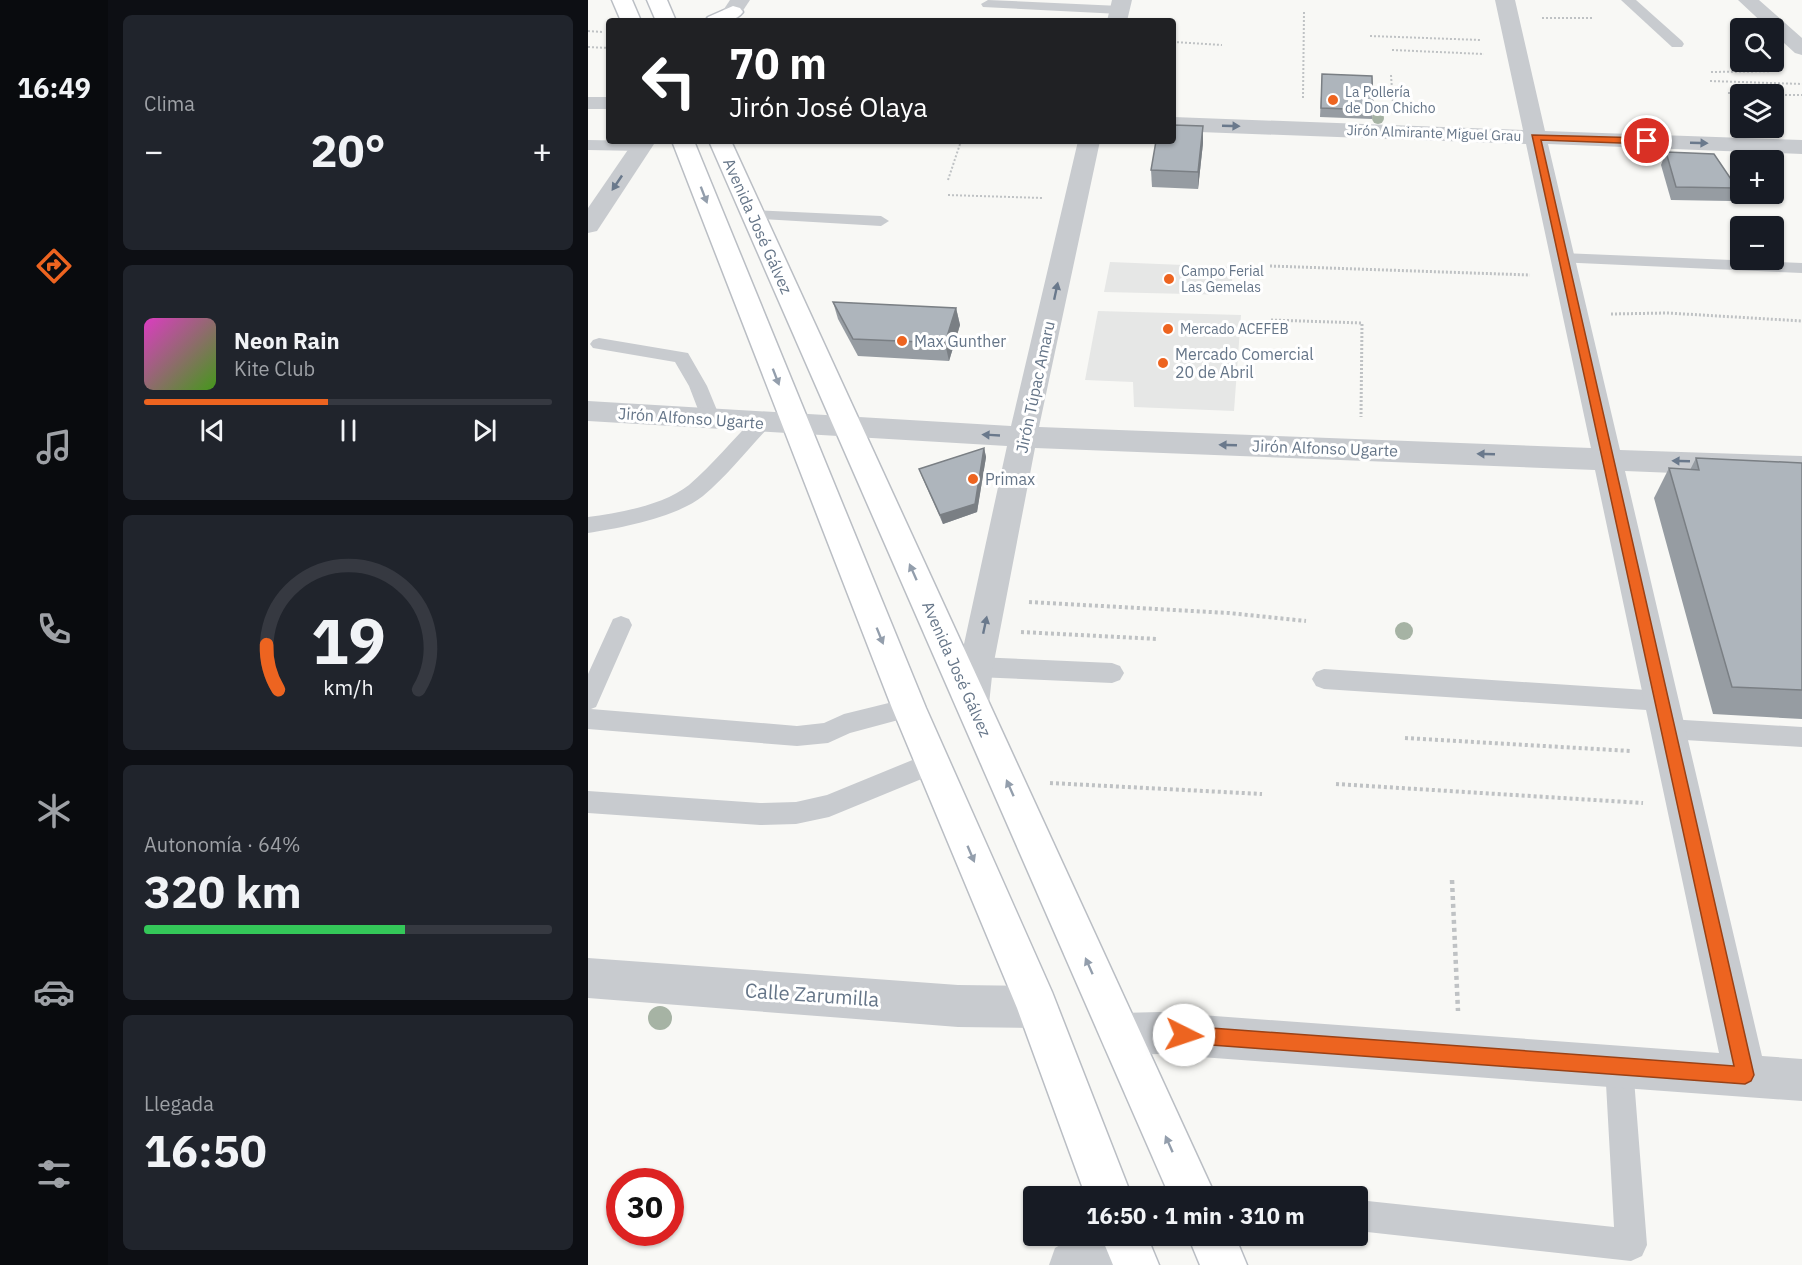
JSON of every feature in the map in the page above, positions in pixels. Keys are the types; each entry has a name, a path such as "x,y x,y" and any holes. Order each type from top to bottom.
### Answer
{"main road":[{"path":"622,0 630,18"},
{"path":"657,0 666,18"},
{"path":"684,144 909,708 1037,1007 1105,1186"},
{"name":"Avenida José Gálvez","path":"721,144 1188,1186"},
{"path":"1127,1246 1136,1265"},
{"path":"1215,1246 1224,1265"}],"street":[{"path":"1748,0 1802,49"},
{"path":"1511,28 1745,1075"},
{"path":"588,103 606,103"},
{"name":"Jirón Almirante Miguel Grau","path":"1176,124 1802,147"},
{"path":"588,226 644,144"},
{"name":"Jirón Túpac Amaru","path":"972,704 976,667 1023,437 1088,144"},
{"name":"Jirón Alfonso Ugarte","path":"588,411 1023,437 1802,466"},
{"name":"Calle Zarumilla","path":"588,978 958,1006 1037,1007"},
{"path":"1120,1034 1160,1033 1802,1080"},
{"path":"1072,1265 1105,1246"}],"lane":[{"path":"1628,0 1677,44"},
{"path":"988,4 1120,10"},
{"path":"588,145 644,144"},
{"path":"753,216 881,221"},
{"path":"1564,267 1802,268"},
{"path":"599,344 681,357 698,386 711,420"},
{"path":"588,525 618,521 663,507 695,491 761,423"},
{"path":"588,700 621,626"},
{"path":"976,667 1112,673"},
{"path":"1324,679 1668,728 1802,737"},
{"path":"588,719 796,736 828,733 844,724 909,708"},
{"path":"588,802 760,814 796,813 829,806 932,763"},
{"path":"1368,1217 1631,1245 1619,1066"}],"path":[{"path":"1303,128 1304,12"},
{"path":"1392,50 1511,28 1592,18"},
{"path":"1370,36 1511,28"},
{"path":"1176,42 1221,45"},
{"path":"588,47 606,48"},
{"path":"1711,72 1730,72"},
{"path":"1710,81 1802,84"},
{"path":"1784,94 1802,95"},
{"path":"948,180 960,144"},
{"path":"948,195 1076,199"},
{"path":"1270,266 1564,267"},
{"path":"1575,314 1668,313 1802,321"},
{"path":"1271,320 1362,323 1361,450"},
{"path":"990,600 1230,614 1306,621"},
{"path":"984,630 1158,639"},
{"path":"1405,738 1668,728"},
{"path":"1007,781 1262,794"},
{"path":"1336,784 1685,806"},
{"path":"1452,880 1461,1055"}],"shaded area":[{"name":"Campo Ferial Las Gemelas","path":"1110,262 1233,267 1231,295 1104,292"},
{"name":"Mercado Comercial 20 de Abril","path":"1098,311 1241,315 1234,411 1134,407 1133,382 1085,380"}],"building":[{"path":"1322,74 1372,76 1373,110 1321,108"},
{"path":"1176,125 1203,126 1198,172 1151,170 1155,144 1176,144"},
{"path":"1666,152 1714,154 1730,178 1730,188 1676,187"},
{"path":"833,302 956,308 945,343 853,339"},
{"path":"984,448 975,504 940,515 919,469"},
{"path":"1696,458 1802,463 1802,690 1732,687 1669,468 1699,470"}],"place":[{"name":"La Pollería de Don Chicho","path":"1333,100"},
{"name":"Campo Ferial Las Gemelas","path":"1169,279"},
{"name":"Mercado ACEFEB","path":"1168,329"},
{"name":"Max Gunther","path":"902,341"},
{"name":"Mercado Comercial 20 de Abril","path":"1163,363"},
{"name":"Primax","path":"973,479"}],"route":[{"path":"1184,1035 1745,1075 1535,137 1647,141"}]}
